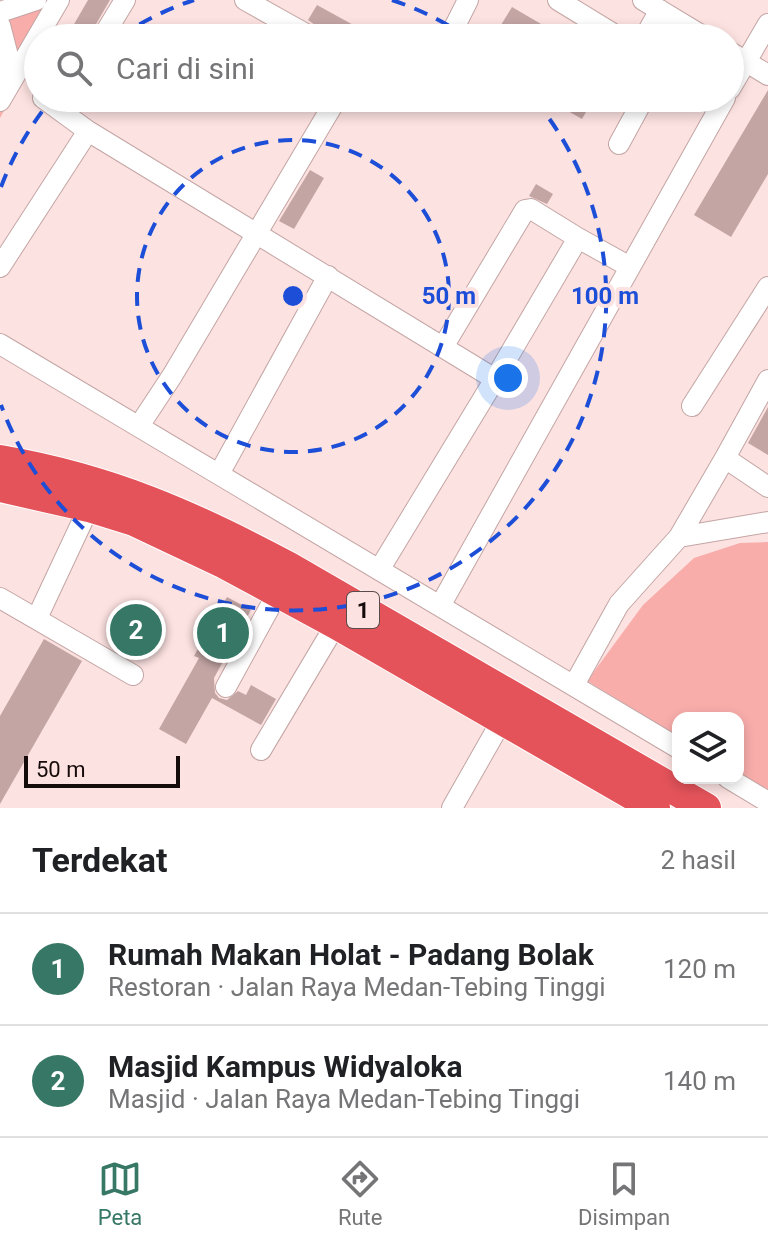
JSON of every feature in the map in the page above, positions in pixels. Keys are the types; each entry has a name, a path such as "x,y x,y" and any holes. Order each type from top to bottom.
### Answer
{"highway":[{"name":"1","path":"0,460 65,473 140,496 238,540 706,808"},
{"name":"1","path":"0,487 89,507 146,527 278,592 502,720 637,804"}],"street":[{"path":"0,12 36,0"},
{"path":"45,24 59,0"},
{"path":"110,24 125,0"},
{"path":"245,0 288,24"},
{"path":"456,24 468,0"},
{"path":"558,0 597,24"},
{"path":"651,5 683,24"},
{"path":"744,50 768,24"},
{"path":"0,25 8,56 6,91"},
{"path":"6,91 24,60"},
{"path":"744,61 768,75"},
{"path":"65,112 88,131 495,379"},
{"path":"139,426 329,112"},
{"path":"619,144 636,112"},
{"path":"440,606 717,112"},
{"path":"0,267 88,131"},
{"path":"443,347 525,210 531,209 630,267"},
{"path":"379,570 578,238"},
{"path":"219,474 328,276"},
{"path":"692,406 768,287"},
{"path":"0,344 672,744"},
{"path":"574,685 619,604 679,537 768,380"},
{"path":"725,458 768,487"},
{"path":"37,618 89,507"},
{"path":"679,537 768,522"},
{"path":"226,687 278,592"},
{"path":"0,598 133,675"},
{"path":"261,750 336,624"},
{"path":"452,808 502,720"},
{"path":"738,784 768,802"}],"shaded area":[{"path":"53,0 45,24 24,24 24,73 0,118 0,15"},
{"path":"768,542 768,790 744,776 744,712 672,712 672,732 587,681 643,605 694,558 740,543"}],"building":[{"path":"88,0 110,0 96,24 74,24"},
{"path":"317,5 352,24 314,24 308,20"},
{"path":"512,7 541,24 502,24"},
{"path":"768,90 768,174 731,237 694,215"},
{"path":"570,112 586,112 582,119"},
{"path":"310,170 324,178 294,229 279,221"},
{"path":"536,184 553,194 547,204 529,196"},
{"path":"768,407 768,455 748,443"},
{"path":"227,597 251,610 214,678 215,693 227,700 238,691 246,695 251,685 276,699 261,725 212,698 186,744 159,729 199,658 194,656"},
{"path":"141,606 161,633 132,655 111,628"},
{"path":"44,639 82,661 0,804 0,716"}],"place":[{"name":"Masjid Kampus Widyaloka","path":"136,630"},
{"name":"Rumah Makan Holat - Padang Bolak","path":"223,633"}]}
